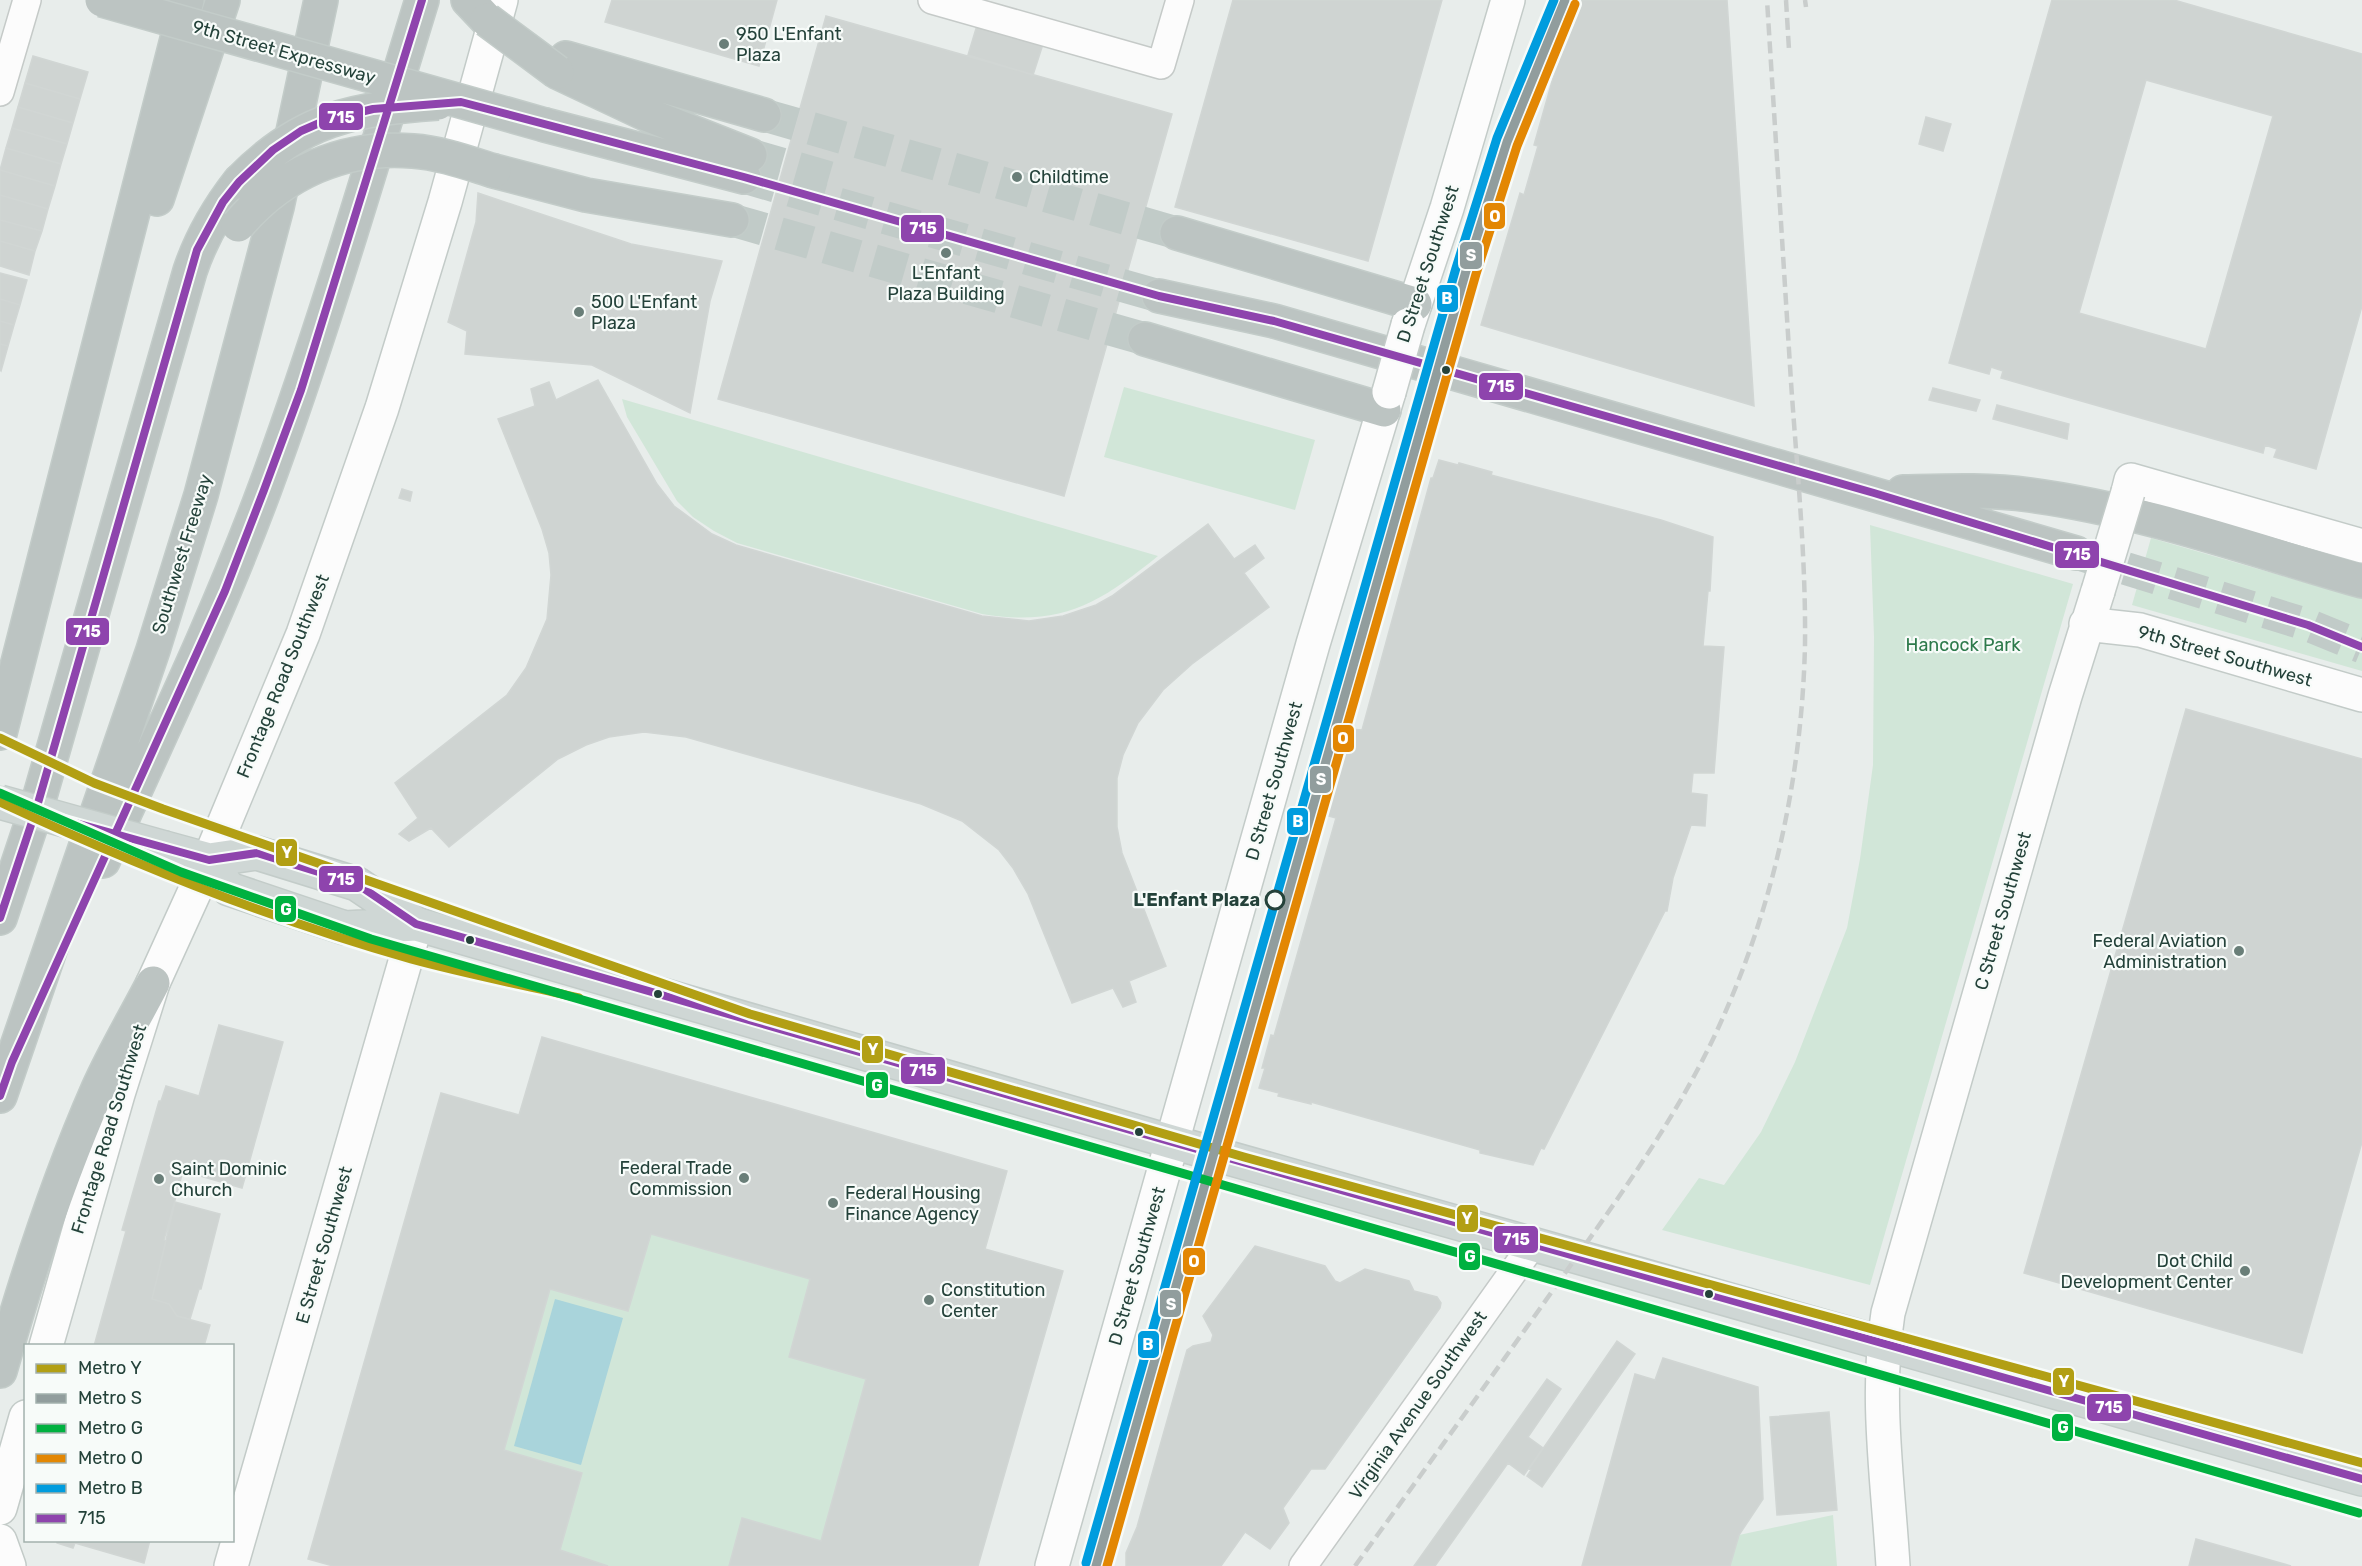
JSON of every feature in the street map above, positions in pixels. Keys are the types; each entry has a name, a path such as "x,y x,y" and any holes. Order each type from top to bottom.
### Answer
{"highway":[{"name":"9th Street Expressway","path":"102,0 545,125 747,166 646,114 559,64"},
{"path":"0,733 187,0"},
{"path":"66,471 223,0"},
{"name":"Southwest Freeway","path":"0,1096 160,630 201,495 274,218 321,0"},
{"path":"12,1062 225,591 301,390 422,0"},
{"path":"485,7 559,64 764,115"},
{"path":"0,918 36,810 197,250 223,202 273,150 301,132 324,122 373,109 461,102"},
{"path":"137,464 214,267 237,225 274,189 315,166 348,155 388,150 415,151 586,195 732,220"},
{"path":"1177,233 1411,314"},
{"path":"1161,286 1274,321 2076,553"},
{"path":"1144,339 1386,401"},
{"path":"1874,493 1982,490 2086,504 2134,515 2362,581"},
{"path":"0,1371 37,1247 79,1136 99,1087 153,983"}],"main road":[{"path":"0,802 209,860 256,853 357,884 416,924 1172,1142 2362,1479"},
{"path":"209,860 229,889 345,928 416,924"}],"street":[{"path":"0,92 27,0"},
{"path":"932,0 1161,65 1180,0"},
{"name":"D Street Southwest","path":"1052,1566 1310,655 1411,314 1447,208 1508,0"},
{"name":"Frontage Road Southwest","path":"47,1344 118,1094 153,983 209,860 303,634 382,408 445,202 485,7"},
{"name":"C Street Southwest","path":"1893,1566 1882,1415 1884,1344 1897,1280 2086,624 2129,486 2362,546"},
{"name":"9th Street Southwest","path":"2086,624 2140,630 2362,695"},
{"name":"E Street Southwest","path":"231,1566 416,924"},
{"name":"Virginia Avenue Southwest","path":"1303,1566 1533,1244"},
{"path":"0,1508 24,1424"},
{"path":"0,1541 9,1566"}],"green space":[{"path":"1124,387 1315,440 1295,510 1104,457"},
{"path":"622,399 1158,556 1117,587 1077,608 1034,617 1010,617 982,614 737,543 693,517 677,501 627,417"},
{"name":"Hancock Park","path":"1870,525 2073,584 1870,1285 1662,1230 1699,1178 1724,1185 1761,1132 1795,1062 1847,928 1860,859 1873,765 1874,637"},
{"path":"2151,538 2362,599 2362,671 2132,605"},
{"path":"651,1234 810,1279 866,1379 821,1541 742,1518 729,1566 608,1566 560,1550 582,1473 504,1450 550,1289 628,1311"},
{"path":"1833,1515 1837,1566 1730,1566 1739,1535"}],"water":[{"path":"555,1299 623,1318 581,1465 514,1446"}],"building":[{"name":"950 L'Enfant Plaza","path":"612,0 777,0 759,66 605,22"},
{"path":"1233,0 1442,0 1368,261 1175,207"},
{"path":"1581,0 1727,0 1754,406 1481,325 1520,193 1524,195 1538,146 1534,145 1572,11 1578,13"},
{"path":"2052,0 2174,0 2362,54 2362,306 2316,469 2274,457 2277,449 2265,445 2263,453 2001,378 2003,371 1991,367 1989,374 1949,363","holes":["2146,80 2273,116 2206,349 2079,313"]},
{"name":"L'Enfant Plaza Building","path":"826,16 1172,114 1064,496 718,399"},
{"path":"978,22 1044,41 1033,75 968,55"},
{"path":"33,56 88,72 80,99 25,83"},
{"path":"25,83 80,99 73,123 18,107"},
{"path":"18,107 73,123 67,144 12,128"},
{"path":"1926,117 1951,124 1943,151 1919,144"},
{"path":"12,128 67,144 61,164 6,148"},
{"path":"6,148 61,164 55,186 0,170"},
{"path":"0,170 55,186 48,209 0,195"},
{"name":"500 L'Enfant Plaza","path":"478,193 631,244 722,261 710,301 690,413 592,365 465,354 467,331 448,322 476,222"},
{"path":"0,195 48,209 42,231 0,220"},
{"path":"0,220 42,231 35,251 0,241"},
{"path":"0,241 35,251 29,275 0,266"},
{"path":"0,273 27,280 20,305 0,299"},
{"path":"0,299 20,305 14,325 0,321"},
{"path":"0,321 14,325 8,346 0,344"},
{"path":"0,344 8,346 1,371 0,370"},
{"path":"598,380 657,484 674,506 712,534 736,545 982,616 1029,621 1063,616 1096,605 1112,596 1208,524 1234,559 1255,545 1264,558 1244,573 1269,607 1192,664 1163,690 1138,723 1123,755 1117,778 1117,827 1122,853 1166,966 1129,981 1136,1002 1123,1007 1113,988 1072,1003 1028,894 1013,868 999,850 962,821 921,804 686,737 644,732 609,737 586,745 558,759 449,847 431,828 409,841 399,834 418,818 395,783 507,695 526,668 547,619 551,575 549,553 542,529 498,419 535,406 531,389 549,382 556,400"},
{"path":"1933,388 1980,400 1976,411 1929,400"},
{"path":"1997,405 2069,424 2067,439 1993,419"},
{"path":"1439,460 1492,472 1491,475 1661,520 1713,537 1710,591 1708,591 1703,646 1724,647 1714,773 1693,773 1691,793 1707,795 1705,826 1691,825 1673,878 1667,911 1544,1149 1541,1148 1533,1165 1480,1153 1480,1150 1311,1102 1311,1104 1278,1096 1279,1093 1259,1088 1271,1035 1274,1036 1336,818 1325,815 1351,729 1362,730 1431,478 1433,478"},
{"path":"402,489 412,492 410,501 399,498"},
{"name":"Federal Aviation Administration","path":"2186,709 2362,759 2362,1142 2302,1353 2024,1273"},
{"name":"Saint Dominic Church","path":"219,1025 283,1042 242,1188 183,1171 164,1240 166,1241 152,1299 169,1304 177,1316 210,1325 205,1344 95,1344 126,1231 122,1230 159,1101 161,1101 166,1086 199,1096"},
{"name":"Constitution Center","path":"542,1037 1007,1171 985,1249 1063,1271 978,1566 729,1566 742,1518 821,1541 866,1379 789,1357 810,1279 651,1234 628,1311 550,1289 504,1450 582,1473 560,1550 608,1566 333,1566 308,1559 441,1093 519,1115"},
{"path":"175,1202 220,1214 201,1289 199,1289 190,1319 177,1316 169,1304 152,1299"},
{"path":"1255,1246 1325,1266 1335,1281 1340,1283 1365,1269 1409,1281 1414,1291 1437,1297 1441,1303 1440,1308 1325,1469 1311,1469 1283,1508 1289,1523 1270,1549 1245,1532 1221,1566 1126,1566 1126,1553 1137,1527 1187,1350 1193,1346 1211,1342 1213,1335 1203,1316"},
{"path":"1617,1341 1635,1354 1542,1487 1527,1476 1531,1470 1529,1469"},
{"path":"1663,1358 1758,1387 1763,1499 1739,1535 1730,1566 1582,1566 1635,1374 1655,1380"},
{"path":"1547,1379 1561,1389 1528,1437 1543,1448 1524,1475 1508,1463 1435,1566 1414,1566"},
{"path":"1829,1412 1837,1510 1777,1515 1770,1417"},
{"path":"2196,1539 2291,1566 2189,1566"},
{"path":"149,1542 144,1563 75,1543 73,1548 57,1543"}],"tunnel":[{"path":"764,115 1177,233"},
{"path":"750,155 834,179"},
{"path":"744,177 1159,296"},
{"path":"732,220 1145,339"},
{"path":"2079,554 2308,625 2362,647"}],"railway":[{"path":"1355,1566 1602,1221 1666,1125 1720,1024 1756,933 1770,886 1782,839 1798,742 1803,694 1805,612 1801,513 1767,0"},
{"path":"1786,0 1789,50"},
{"path":"1805,0 1806,7"}],"metro line":[{"name":"B","path":"1086,1563 1456,268 1497,138 1554,0"},
{"name":"S","path":"1096,1566 1466,271 1507,142 1565,0"},
{"name":"O","path":"1107,1566 1476,274 1517,146 1575,4"},
{"name":"Y","path":"0,738 94,783 163,809 750,1014 1244,1157 2362,1463"},
{"name":"G","path":"0,793 181,872 371,939 2359,1513"},
{"name":"Y","path":"0,802 202,889 306,926 411,959 579,998"}],"transit line":[{"name":"715","path":"0,1096 12,1062 225,591 264,490 301,390 422,0"},
{"name":"715","path":"0,918 36,810 197,250 223,202 239,182 273,150 301,131 324,121 373,109 461,102 744,177 1159,296 1274,321 1874,493 2308,625 2362,647"},
{"name":"715","path":"0,802 209,860 257,853 357,884 416,924 1172,1142 2362,1479"}],"place":[{"name":"950 L'Enfant Plaza","path":"724,44"},
{"name":"Childtime","path":"1017,177"},
{"name":"L'Enfant Plaza Building","path":"946,253"},
{"name":"500 L'Enfant Plaza","path":"579,312"},
{"name":"L'Enfant Plaza","path":"1275,900"},
{"name":"Federal Aviation Administration","path":"2239,951"},
{"name":"Federal Trade Commission","path":"744,1178"},
{"name":"Saint Dominic Church","path":"159,1179"},
{"name":"Federal Housing Finance Agency","path":"833,1203"},
{"name":"Dot Child Development Center","path":"2245,1271"},
{"name":"Constitution Center","path":"929,1300"}]}
